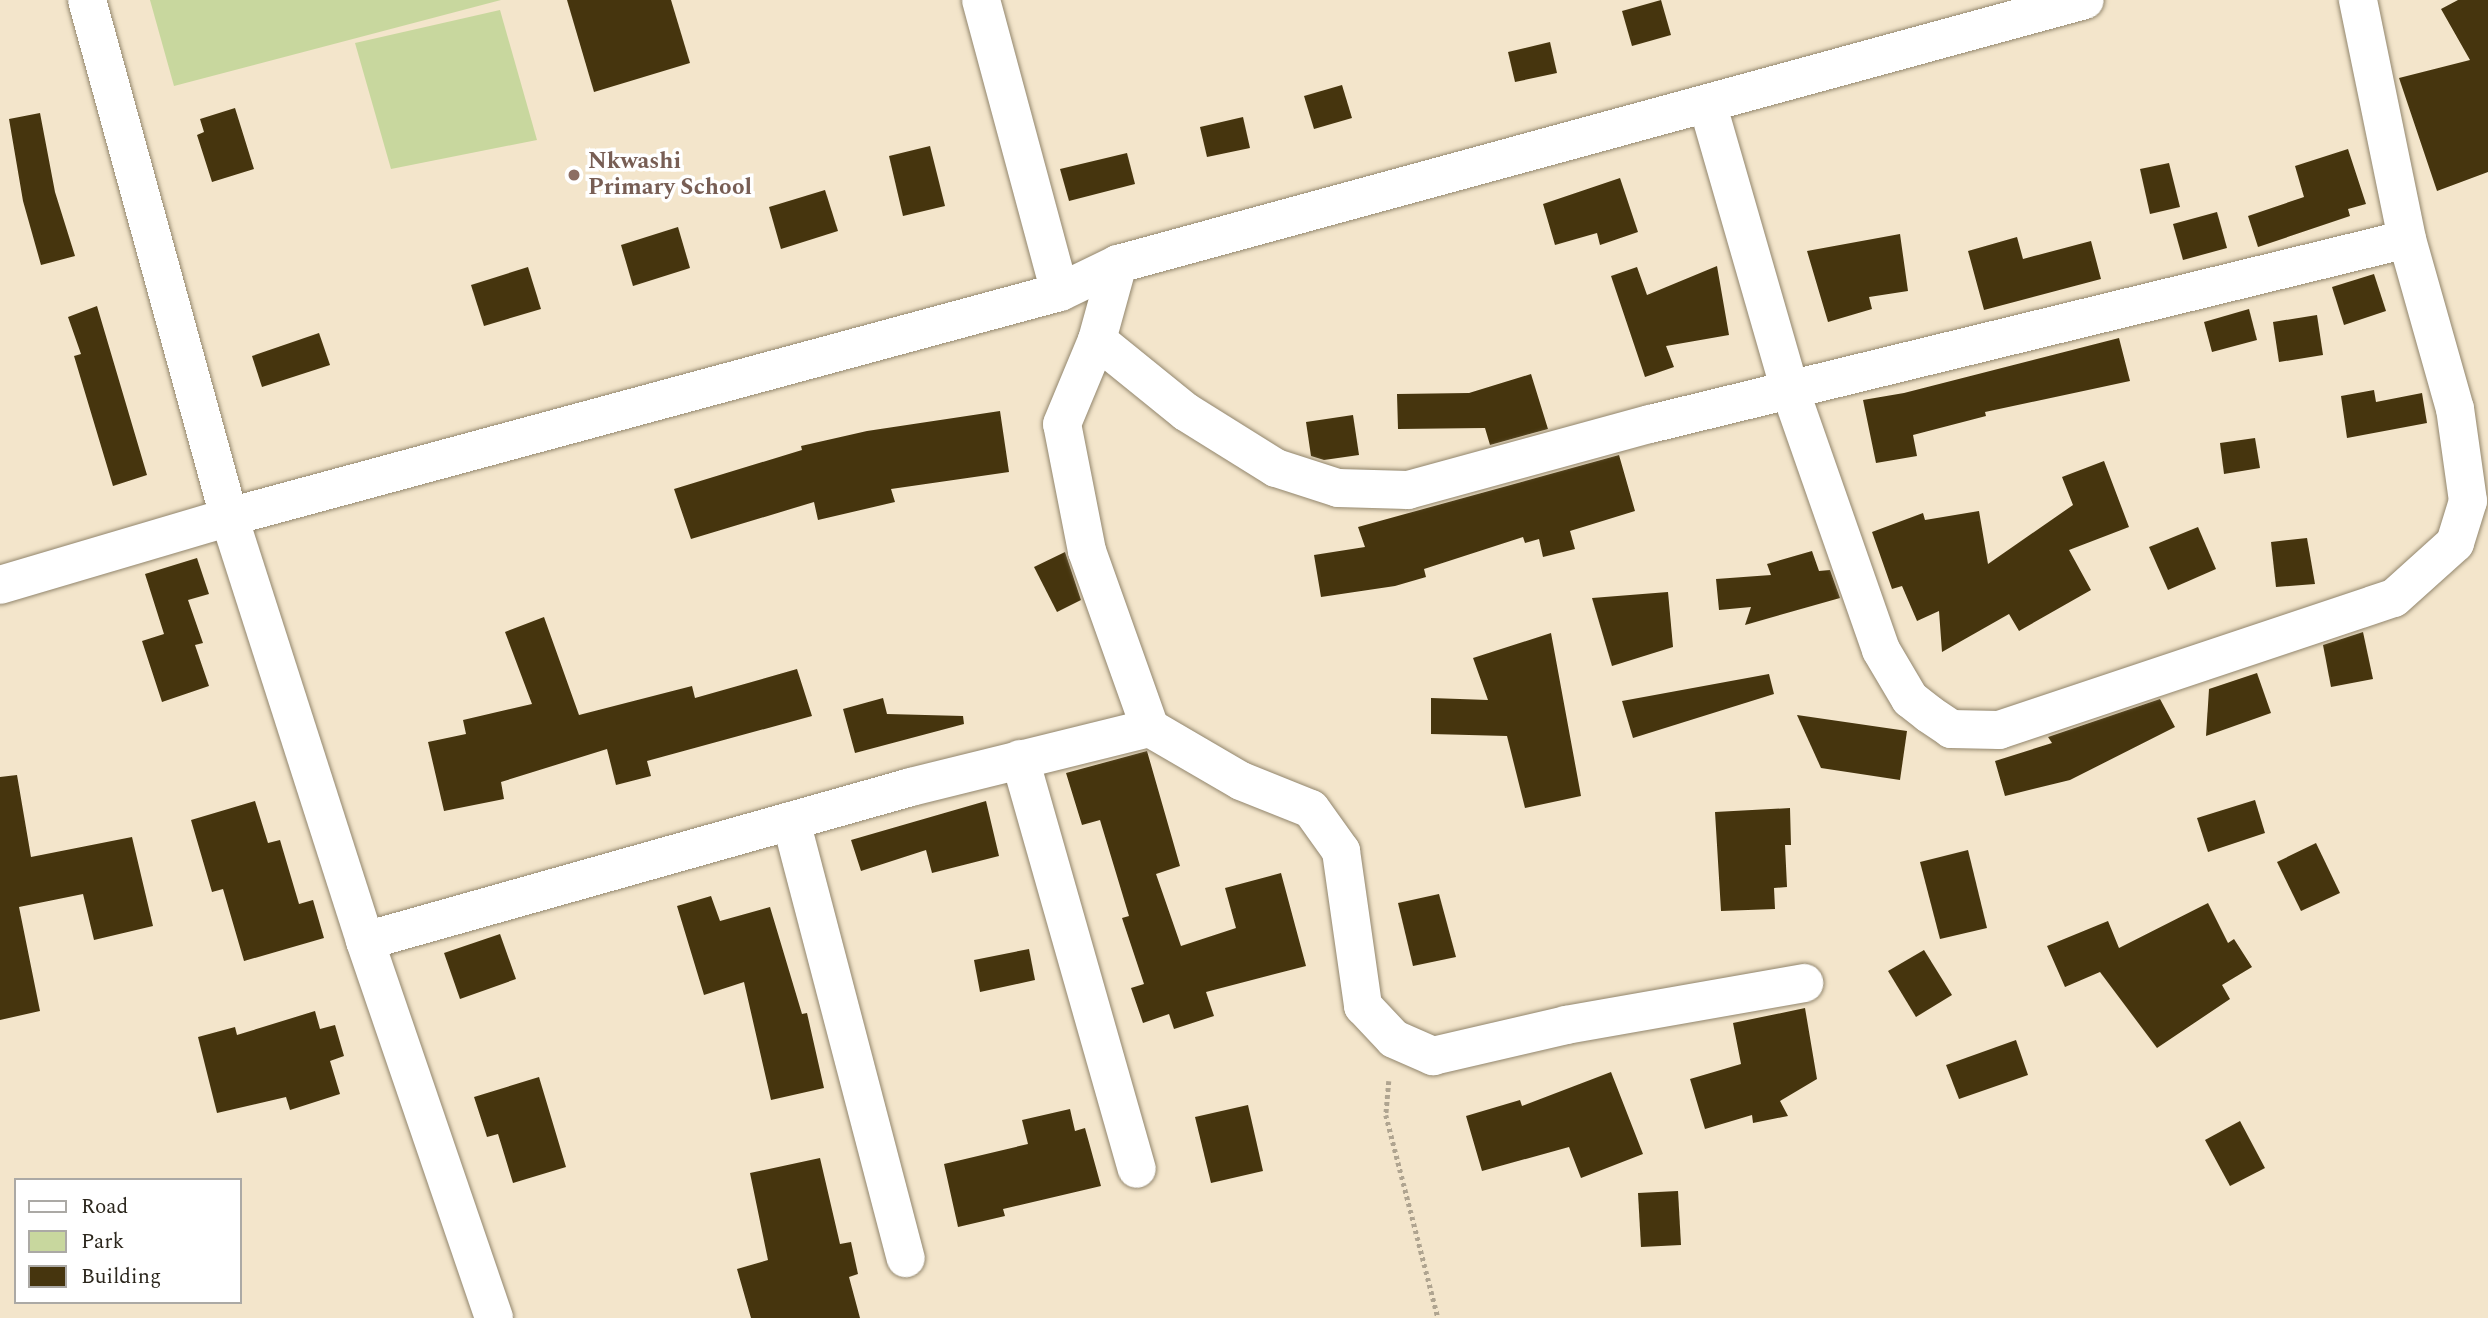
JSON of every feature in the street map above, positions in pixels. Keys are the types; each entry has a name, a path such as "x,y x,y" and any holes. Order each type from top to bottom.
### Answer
{"street":[{"path":"87,0 229,517 365,940 495,1318"},
{"path":"981,0 1060,292"},
{"path":"0,585 229,517 1060,292 1118,264 1709,106 2085,0"},
{"path":"1709,106 1790,390 1881,650 1910,699 1951,729 1999,730 2394,598 2455,543 2468,501 2455,409 2407,239 2358,0"},
{"path":"1097,340 1186,412 1265,461 1338,488 1408,490 1790,390 2407,239"},
{"path":"1118,264 1097,340 1062,425 1087,551 1150,728 1241,781 1311,809 1341,851 1363,1006 1394,1038 1433,1056 1566,1025 1804,983"},
{"path":"365,940 1020,759 1150,728"},
{"path":"1020,759 1137,1169"},
{"path":"791,821 906,1258"}],"path":[{"path":"1394,1038 1386,1115 1438,1318"}],"green space":[{"path":"150,0 501,0 174,86"},
{"path":"500,10 537,140 391,169 355,43"}],"building":[{"path":"567,0 671,0 690,63 594,92"},
{"path":"1661,0 1671,35 1632,46 1622,11"},
{"path":"2458,0 2488,0 2488,172 2437,191 2399,78 2470,60 2441,9"},
{"path":"1550,42 1557,73 1515,82 1508,52"},
{"path":"1342,85 1352,118 1314,129 1304,96"},
{"path":"235,108 254,169 212,182 197,135 204,132 200,119"},
{"path":"40,113 55,192 75,256 41,265 23,201 9,119"},
{"path":"1243,117 1250,148 1207,157 1200,127"},
{"path":"930,146 945,206 903,216 889,156"},
{"path":"2348,149 2366,204 2348,209 2350,216 2258,247 2248,216 2304,197 2295,166"},
{"path":"1127,153 1135,184 1069,201 1060,169"},
{"path":"2169,163 2180,207 2150,214 2140,169"},
{"path":"1620,178 1638,232 1600,245 1597,233 1555,245 1543,204"},
{"path":"825,190 838,231 781,249 769,207"},
{"path":"2217,212 2227,248 2183,260 2173,224"},
{"path":"678,227 690,268 633,286 621,245"},
{"path":"1900,234 1908,291 1869,297 1872,309 1828,322 1807,251"},
{"path":"2017,237 2023,259 2091,241 2101,279 1984,310 1968,251"},
{"path":"1717,266 1729,335 1666,346 1674,367 1645,377 1611,276 1637,267 1647,295"},
{"path":"528,267 541,309 484,326 471,285"},
{"path":"2374,274 2386,311 2344,325 2332,287"},
{"path":"97,306 147,475 113,486 74,356 81,354 68,317"},
{"path":"2249,309 2257,340 2212,352 2204,322"},
{"path":"2317,315 2323,355 2279,362 2273,322"},
{"path":"319,333 330,365 262,387 252,356"},
{"path":"2119,338 2130,381 1985,412 1986,416 1913,435 1917,456 1876,463 1863,400 1904,393"},
{"path":"1531,374 1548,429 1490,445 1485,428 1398,429 1397,394 1469,393"},
{"path":"2374,390 2376,402 2422,393 2427,423 2347,438 2341,396"},
{"path":"1000,411 1009,472 891,489 895,502 818,520 814,502 691,539 674,489 802,450 801,446 867,431"},
{"path":"1353,415 1359,455 1324,460 1311,456 1306,422"},
{"path":"2255,438 2260,468 2224,474 2220,443"},
{"path":"1619,455 1635,511 1570,531 1575,549 1543,557 1539,539 1525,543 1523,537 1424,569 1426,577 1395,586 1321,597 1314,555 1365,547 1358,527"},
{"path":"2104,461 2129,527 2069,550 2091,590 2019,631 2009,614 1942,652 1939,611 1917,621 1902,586 1892,589 1872,532 1923,513 1925,520 1979,511 1988,564 2073,505 2062,477"},
{"path":"2198,527 2216,569 2168,590 2149,547"},
{"path":"2307,538 2315,584 2276,587 2271,542"},
{"path":"1812,551 1819,571 1830,570 1840,598 1745,625 1751,607 1719,610 1716,579 1771,575 1767,564"},
{"path":"1065,552 1081,600 1057,612 1034,567"},
{"path":"197,558 209,594 188,600 203,643 195,645 209,686 162,702 142,641 164,634 145,574"},
{"path":"1668,592 1673,647 1612,666 1592,598"},
{"path":"544,617 579,715 692,686 695,698 797,669 812,716 647,761 651,776 616,785 607,749 501,782 504,799 444,811 428,742 466,734 463,720 532,704 505,632"},
{"path":"2363,632 2373,679 2331,687 2323,645"},
{"path":"1551,633 1581,796 1525,808 1507,736 1431,734 1431,698 1488,700 1473,658"},
{"path":"2257,673 2271,713 2206,736 2209,689"},
{"path":"1769,674 1774,694 1633,738 1622,701"},
{"path":"883,698 887,714 963,716 964,724 855,753 843,709"},
{"path":"2160,699 2175,727 2070,780 2005,796 1995,761 2052,743 2048,737"},
{"path":"1797,715 1907,731 1900,780 1821,768"},
{"path":"1147,751 1180,866 1156,874 1181,946 1236,928 1225,888 1281,873 1306,966 1206,992 1214,1016 1174,1029 1169,1014 1143,1023 1131,988 1144,984 1122,918 1129,916 1100,820 1082,825 1066,773"},
{"path":"17,775 31,857 132,837 153,926 94,940 83,894 19,907 40,1011 0,1020 0,777"},
{"path":"2255,800 2265,833 2208,852 2197,818"},
{"path":"255,801 268,843 280,840 299,904 313,900 324,938 244,961 223,889 212,892 191,820"},
{"path":"986,801 999,856 932,873 926,850 861,871 851,840"},
{"path":"1790,808 1791,845 1785,845 1787,887 1774,888 1775,909 1721,911 1715,812"},
{"path":"2316,843 2340,893 2301,911 2277,862"},
{"path":"1968,850 1987,928 1940,939 1920,862"},
{"path":"1439,894 1456,957 1413,966 1398,903"},
{"path":"711,896 720,921 770,907 802,1014 807,1013 824,1088 771,1100 744,982 704,995 677,906"},
{"path":"2208,903 2228,943 2234,939 2252,967 2222,985 2230,999 2157,1048 2100,972 2065,987 2047,946 2108,921 2119,948"},
{"path":"500,934 516,979 460,999 444,953"},
{"path":"1029,949 1035,980 980,992 974,960"},
{"path":"1924,950 1952,995 1916,1017 1888,971"},
{"path":"1805,1008 1817,1079 1780,1101 1788,1116 1753,1123 1752,1115 1705,1129 1690,1079 1741,1064 1733,1023"},
{"path":"315,1011 320,1029 335,1025 344,1056 330,1061 340,1094 290,1110 286,1097 217,1113 198,1037 235,1027 237,1035"},
{"path":"2016,1040 2028,1075 1959,1099 1946,1065"},
{"path":"1611,1072 1643,1154 1581,1178 1569,1147 1482,1171 1466,1116 1520,1100 1522,1106"},
{"path":"539,1077 566,1167 513,1183 498,1134 487,1137 474,1097"},
{"path":"1248,1105 1263,1171 1211,1183 1195,1117"},
{"path":"1070,1109 1075,1131 1085,1128 1101,1186 1003,1209 1005,1216 958,1227 944,1164 1028,1144 1022,1120"},
{"path":"2240,1121 2265,1168 2230,1186 2205,1140"},
{"path":"820,1158 840,1244 851,1242 858,1274 849,1277 860,1318 751,1318 737,1269 768,1260 750,1173"},
{"path":"1678,1191 1681,1245 1641,1247 1638,1193"}],"place":[{"name":"Nkwashi Primary School","path":"574,175"}]}
